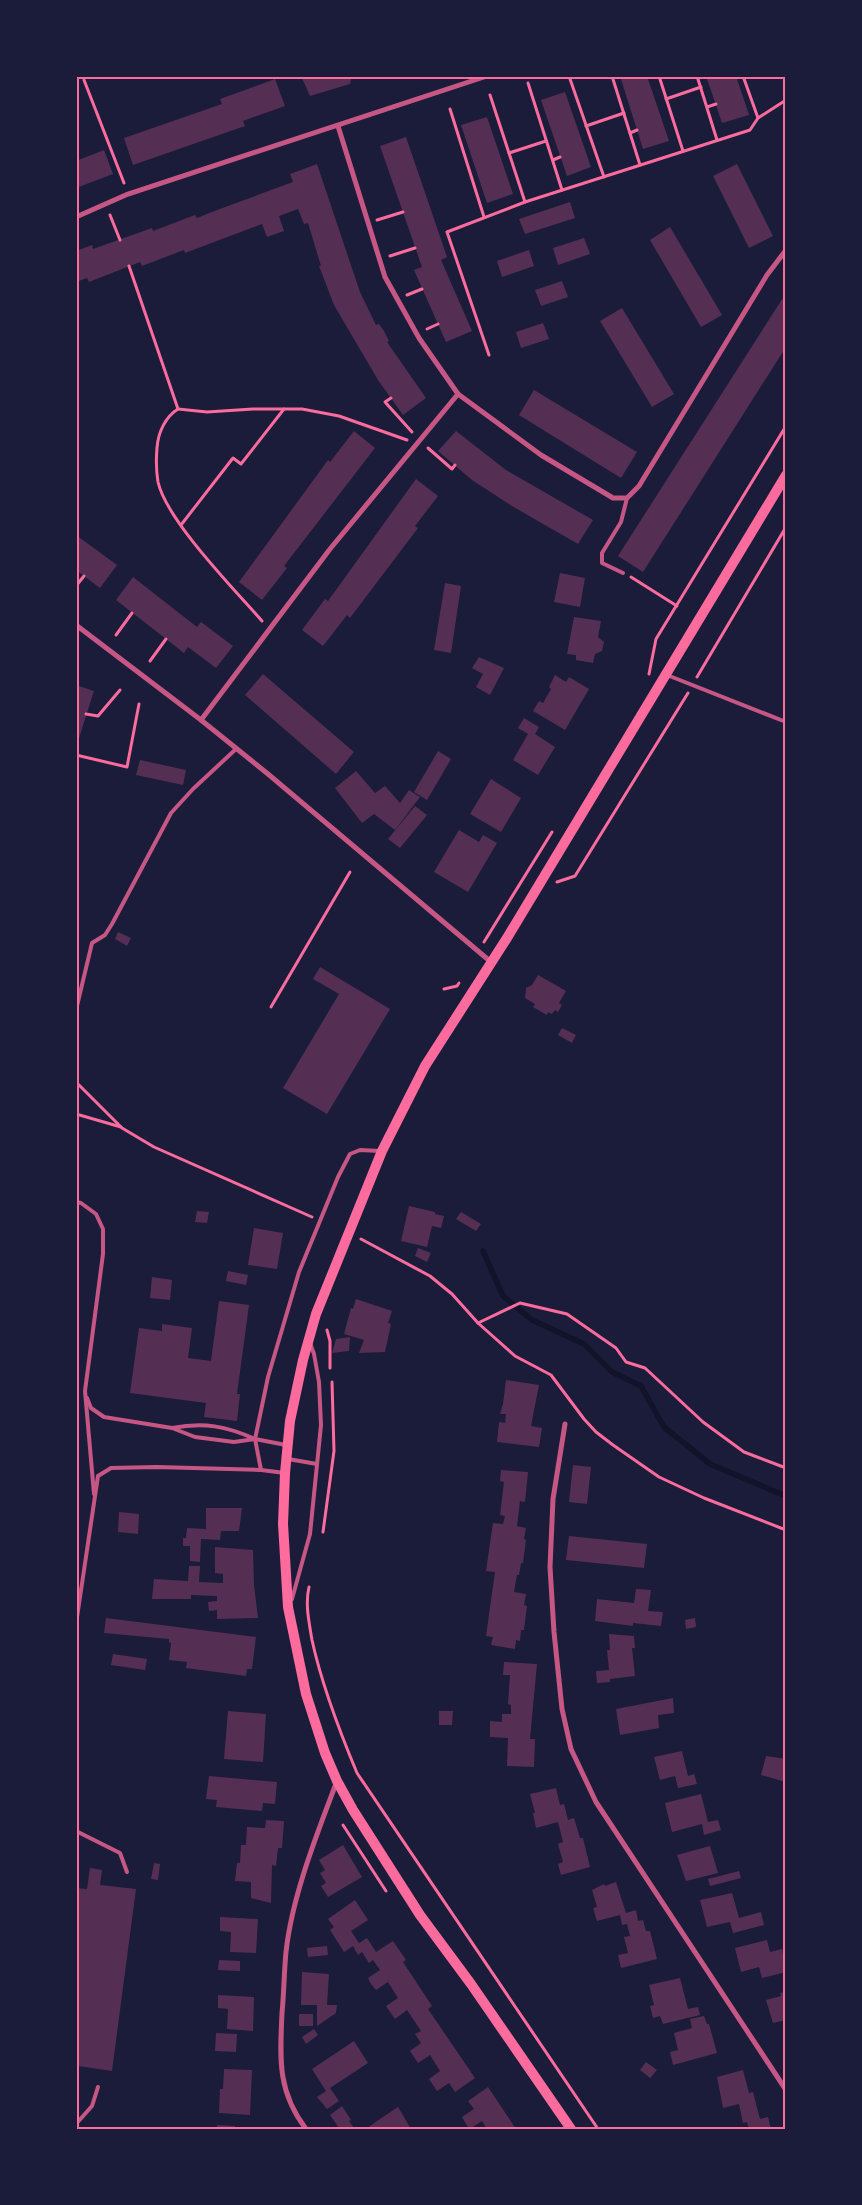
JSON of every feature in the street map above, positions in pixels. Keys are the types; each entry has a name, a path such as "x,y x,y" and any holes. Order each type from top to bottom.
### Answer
{"main road":[{"path":"571,2129 420,1915 353,1810 337,1781 325,1753 306,1694 290,1621 282,1524 287,1446 298,1380 316,1314 382,1151 425,1066 491,962 786,475"}],"street":[{"path":"76,217 128,194 487,76"},
{"path":"338,126 384,278 419,338 458,394 541,454 613,498 627,498 639,486 767,275 786,250"},
{"path":"201,720 330,549 458,394"},
{"path":"76,625 201,720 491,962"},
{"path":"565,1424 553,1499 550,1567 561,1701 571,1749 596,1802 786,2090"},
{"path":"306,2129 295,2114 285,2090 280,2062 286,1952 292,1918 337,1781"}],"lane":[{"path":"623,573 602,563 602,554 621,522 627,498"},
{"path":"665,674 786,722"},
{"path":"76,1010 92,943 105,935 112,924 171,813 193,789 236,749"},
{"path":"261,1470 255,1439 273,1360 299,1272 338,1177 350,1154 360,1150 382,1151"},
{"path":"76,1202 82,1203 102,1221 104,1242 85,1391 94,1496"},
{"path":"290,1621 293,1592 310,1534 321,1425 319,1382 314,1354 308,1339"},
{"path":"85,1391 91,1408 104,1417 172,1428 195,1437 234,1442 255,1439"},
{"path":"172,1428 194,1424 232,1429 255,1439 287,1446"},
{"path":"286,1459 318,1464"},
{"path":"76,1624 98,1476 111,1468 166,1467 261,1470 285,1473"},
{"path":"76,1831 120,1853 127,1872"},
{"path":"76,2124 92,2106 98,2087"}],"path":[{"path":"569,76 604,177"},
{"path":"612,76 640,165"},
{"path":"659,76 683,151"},
{"path":"697,76 718,140"},
{"path":"743,76 758,118"},
{"path":"84,80 124,183"},
{"path":"528,83 562,190"},
{"path":"666,98 701,87"},
{"path":"490,95 525,202"},
{"path":"489,355 447,232 525,202 750,130 758,118 786,100"},
{"path":"707,107 716,104"},
{"path":"450,109 484,217"},
{"path":"586,126 624,114"},
{"path":"630,133 637,130"},
{"path":"509,153 546,141"},
{"path":"552,160 560,157"},
{"path":"474,186 481,184"},
{"path":"368,223 403,212"},
{"path":"109,213 120,240"},
{"path":"390,256 415,248"},
{"path":"129,266 178,409"},
{"path":"407,295 422,288"},
{"path":"427,329 438,324"},
{"path":"390,398 385,402 414,434"},
{"path":"264,624 199,548 167,506 158,482 156,460 158,438 171,413 178,409 207,412 302,410 339,416 408,441"},
{"path":"182,525 233,458 242,464 284,409"},
{"path":"656,639 786,426"},
{"path":"420,441 452,470 455,465"},
{"path":"575,876 678,711 786,527"},
{"path":"623,573 676,606"},
{"path":"76,586 84,576"},
{"path":"116,635 132,613"},
{"path":"150,661 166,639"},
{"path":"86,714 98,716 120,690"},
{"path":"76,755 127,767 139,704"},
{"path":"271,1007 350,872"},
{"path":"444,989 458,986"},
{"path":"76,1082 122,1128"},
{"path":"76,1114 122,1128 154,1147 320,1220"},
{"path":"364,1240 430,1276 452,1294 478,1323 515,1356 551,1375 584,1419 613,1446 660,1477 704,1498 786,1530"},
{"path":"478,1323 520,1303 567,1314 616,1348 626,1362 645,1368 703,1422 744,1452 786,1468"},
{"path":"579,1418 584,1419"},
{"path":"321,1539 326,1515"},
{"path":"309,1585 308,1616 319,1674 357,1773 598,2129"}],"building":[{"path":"301,76 350,76 351,80 350,84 310,96"},
{"path":"620,76 647,76 669,141 643,149"},
{"path":"706,76 736,76 749,115 722,123"},
{"path":"275,79 285,106 243,121 245,126 133,165 124,138 222,104 220,99"},
{"path":"565,92 591,167 567,176 541,100"},
{"path":"487,117 513,194 487,203 461,125"},
{"path":"406,137 447,257 441,260 472,331 446,342 414,270 422,267 380,146"},
{"path":"104,150 113,174 76,188 76,161"},
{"path":"317,164 360,292 376,325 379,324 384,331 389,341 387,342 426,398 403,415 378,380 334,305 319,266 321,266 308,223 304,224 298,209 279,216 284,231 267,237 262,224 185,253 184,250 142,266 140,262 89,282 87,278 76,282 76,251 92,245 93,249 152,228 153,231 195,215 197,218 293,182 290,174"},
{"path":"737,164 773,236 749,248 713,176"},
{"path":"570,202 575,218 525,234 519,219"},
{"path":"670,227 722,315 701,327 650,240"},
{"path":"584,238 590,254 558,265 553,248"},
{"path":"529,250 534,266 502,277 497,261"},
{"path":"562,281 568,297 541,306 535,290"},
{"path":"786,293 786,347 643,572 618,556"},
{"path":"622,308 674,394 652,407 600,321"},
{"path":"543,323 549,339 521,348 516,332"},
{"path":"534,390 637,452 621,478 519,415"},
{"path":"354,431 375,448 284,566 287,568 262,600 239,582 328,460 330,462"},
{"path":"456,431 506,470 593,520 578,544 512,506 472,480 438,451"},
{"path":"416,479 438,496 415,526 418,528 350,618 347,615 323,646 302,630 325,599 328,601"},
{"path":"76,535 117,565 100,588 76,570"},
{"path":"560,573 585,578 580,607 554,602"},
{"path":"133,577 197,627 201,622 233,646 216,668 188,647 184,653 116,600"},
{"path":"445,583 461,586 451,653 434,650"},
{"path":"574,617 601,621 598,637 604,642 602,651 595,654 593,663 576,660 576,655 567,654"},
{"path":"479,657 504,668 490,695 476,687 483,674 472,668"},
{"path":"263,674 354,752 336,774 245,695"},
{"path":"555,675 566,682 569,677 589,689 565,730 533,711 539,701 543,703 551,689 549,687"},
{"path":"76,685 94,691 79,738 76,737"},
{"path":"524,718 539,727 535,734 555,747 538,775 513,760 528,734 518,728"},
{"path":"438,751 451,759 427,800 414,792"},
{"path":"140,760 186,770 183,785 136,775"},
{"path":"356,771 375,793 385,786 400,803 409,790 420,797 395,830 374,814 362,823 335,788"},
{"path":"491,779 521,798 501,832 470,814"},
{"path":"415,806 427,815 400,848 388,839"},
{"path":"459,830 479,842 483,835 497,843 468,892 434,872"},
{"path":"118,932 131,938 127,946 115,939"},
{"path":"320,967 390,1009 327,1114 283,1088 339,994 313,979"},
{"path":"538,975 566,991 559,1003 562,1005 558,1012 555,1010 552,1014 548,1012 547,1015 533,1007 535,1004 525,998 526,988 532,985"},
{"path":"562,1028 576,1035 572,1043 558,1035"},
{"path":"409,1206 444,1216 441,1228 432,1226 427,1247 401,1241"},
{"path":"197,1211 209,1212 207,1223 195,1222"},
{"path":"461,1212 481,1224 476,1231 456,1219"},
{"path":"254,1228 283,1233 277,1269 248,1265"},
{"path":"418,1248 431,1253 427,1262 415,1256"},
{"path":"228,1271 248,1275 246,1285 226,1281"},
{"path":"152,1277 172,1280 170,1300 150,1298"},
{"path":"356,1299 392,1311 388,1323 391,1324 385,1352 359,1353 364,1340 344,1334 351,1308 353,1309"},
{"path":"219,1301 249,1305 237,1394 240,1394 237,1421 204,1417 206,1403 130,1393 139,1328 162,1331 162,1324 192,1328 188,1358 211,1361"},
{"path":"350,1337 349,1351 332,1353 336,1339"},
{"path":"506,1380 539,1385 531,1426 542,1428 539,1447 497,1442 499,1422 505,1423 506,1414 500,1414"},
{"path":"573,1465 591,1467 587,1504 569,1502"},
{"path":"501,1470 528,1472 525,1502 520,1501 517,1526 526,1528 524,1539 526,1540 523,1563 521,1563 519,1575 517,1575 514,1592 526,1594 524,1605 527,1606 524,1630 521,1630 520,1641 516,1640 515,1649 491,1645 493,1637 486,1636 495,1572 486,1571 493,1523 503,1524 505,1516 500,1515 504,1482 500,1481"},
{"path":"206,1508 242,1508 239,1531 221,1531 220,1540 201,1539 200,1562 190,1561 190,1546 183,1546 183,1538 186,1538 187,1528 206,1529"},
{"path":"119,1512 139,1514 138,1534 118,1532"},
{"path":"569,1536 647,1544 644,1568 566,1560"},
{"path":"215,1547 253,1550 254,1585 258,1618 217,1619 217,1610 209,1611 208,1602 217,1601 217,1596 191,1595 191,1599 152,1599 154,1579 188,1581 189,1566 200,1566 199,1582 223,1583 223,1574 215,1573"},
{"path":"636,1589 651,1590 648,1611 663,1612 661,1626 633,1623 633,1626 595,1621 597,1599 634,1603"},
{"path":"106,1618 256,1637 252,1669 247,1669 246,1676 186,1668 187,1662 169,1660 171,1643 169,1639 104,1633"},
{"path":"695,1618 696,1627 686,1629 685,1620"},
{"path":"609,1634 634,1636 635,1648 632,1648 635,1676 610,1679 610,1682 597,1683 596,1671 609,1670 607,1650 610,1650"},
{"path":"113,1654 147,1659 145,1670 111,1665"},
{"path":"504,1662 537,1664 530,1739 535,1739 534,1767 507,1766 508,1738 490,1737 490,1721 502,1722 502,1714 511,1714 511,1705 508,1704 510,1675 503,1675"},
{"path":"673,1698 674,1713 658,1715 659,1728 620,1735 616,1709"},
{"path":"228,1711 266,1714 263,1762 224,1759"},
{"path":"439,1711 453,1711 452,1725 439,1725"},
{"path":"682,1751 688,1776 694,1774 697,1784 678,1788 675,1776 660,1780 654,1757"},
{"path":"766,1756 786,1759 786,1782 761,1775"},
{"path":"209,1776 277,1782 275,1804 263,1803 262,1811 216,1807 217,1800 206,1799"},
{"path":"556,1788 560,1805 564,1804 568,1820 574,1818 580,1838 583,1838 590,1867 561,1875 558,1864 563,1862 558,1844 563,1842 558,1822 536,1828 533,1813 535,1813 530,1794"},
{"path":"701,1794 708,1822 718,1820 721,1830 704,1835 702,1824 672,1832 665,1803"},
{"path":"266,1820 284,1821 282,1848 278,1848 276,1866 272,1865 271,1903 251,1898 251,1882 235,1881 237,1863 240,1863 241,1845 246,1845 247,1827 265,1828"},
{"path":"343,1845 362,1877 328,1897 321,1886 326,1883 320,1873 325,1870 319,1860"},
{"path":"710,1846 718,1873 686,1881 677,1855"},
{"path":"154,1863 160,1864 158,1880 151,1879"},
{"path":"90,1868 102,1870 100,1885 136,1889 112,2071 78,2066 79,2060 76,2059 76,1888 87,1889"},
{"path":"739,1871 741,1878 710,1886 708,1879"},
{"path":"616,1882 626,1913 636,1910 638,1921 643,1920 646,1931 650,1931 657,1959 621,1968 618,1955 628,1953 624,1937 630,1936 627,1924 622,1925 620,1915 597,1921 593,1908 597,1907 592,1890 604,1884 605,1886"},
{"path":"732,1893 739,1918 761,1912 764,1925 733,1933 730,1922 707,1927 700,1900"},
{"path":"355,1900 368,1920 351,1931 359,1943 367,1938 376,1952 393,1941 406,1960 403,1962 432,2006 428,2009 475,2078 455,2092 449,2083 437,2091 429,2079 440,2071 430,2055 418,2063 410,2051 421,2043 415,2034 421,2031 407,2010 395,2019 386,2006 398,1998 388,1982 376,1990 371,1984 368,1978 380,1970 373,1960 369,1963 362,1952 358,1955 353,1946 344,1952 330,1930 334,1927 328,1919"},
{"path":"220,1917 258,1919 256,1953 230,1952 231,1932 220,1931"},
{"path":"767,1940 770,1952 782,1949 786,1972 762,1978 759,1967 741,1972 735,1948"},
{"path":"327,1946 328,1955 308,1957 307,1948"},
{"path":"219,1960 240,1961 240,1971 218,1970"},
{"path":"302,1972 329,1974 327,2005 337,2005 336,2013 317,2026 317,2005 301,2005"},
{"path":"680,1978 688,2009 698,2007 700,2015 663,2024 660,2016 653,2018 650,2006 654,2005 649,1985"},
{"path":"786,1992 786,2020 773,2023 766,2000 781,1996 780,1993"},
{"path":"218,1995 254,1997 253,2031 227,2029 228,2009 218,2008"},
{"path":"299,2014 313,2014 313,2026 299,2026"},
{"path":"704,2016 707,2024 709,2024 717,2053 673,2065 670,2052 678,2050 674,2033 692,2028 690,2019"},
{"path":"314,2029 318,2035 306,2044 302,2037"},
{"path":"216,2033 237,2034 236,2052 215,2051"},
{"path":"354,2041 368,2063 330,2088 339,2101 327,2109 317,2097 326,2091 312,2069"},
{"path":"646,2062 657,2070 650,2078 640,2070"},
{"path":"224,2069 252,2070 250,2115 219,2113 220,2089 223,2089"},
{"path":"743,2070 749,2093 753,2092 760,2119 768,2117 771,2129 749,2129 747,2122 743,2123 739,2104 723,2108 717,2077"},
{"path":"488,2087 516,2129 487,2129 482,2121 470,2129 466,2124 462,2117 474,2109 468,2101"},
{"path":"342,2106 351,2120 349,2121 354,2128 352,2129 339,2128 330,2115"},
{"path":"398,2107 411,2129 366,2129 377,2121"},
{"path":"217,2125 235,2126 235,2129 217,2129"}],"waterway":[{"path":"483,1251 503,1296 532,1320 584,1344 612,1372 641,1386 664,1427 710,1464 786,1496"}]}
